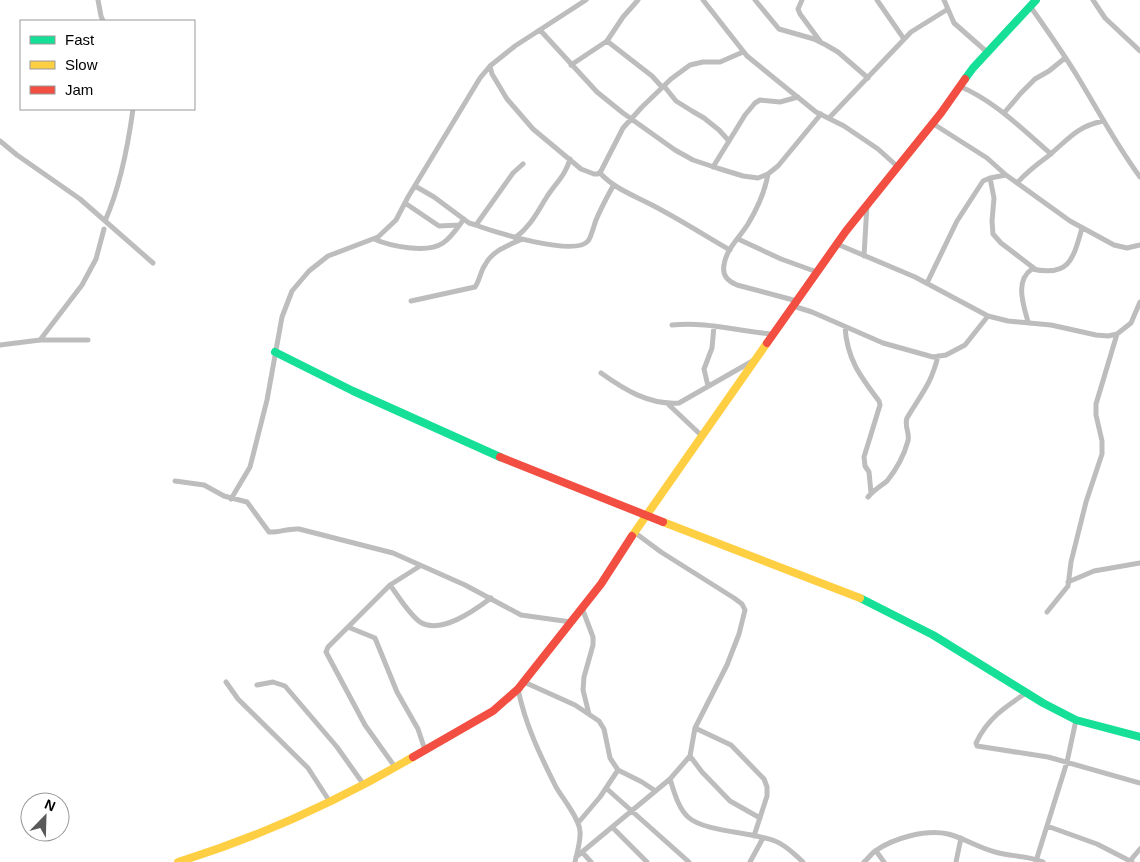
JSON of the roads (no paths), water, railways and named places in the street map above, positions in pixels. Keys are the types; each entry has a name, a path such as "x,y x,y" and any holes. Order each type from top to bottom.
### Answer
{"street":[{"path":"98,0 103,20"},
{"path":"231,499 250,467 267,400 285,305 292,291 317,264 328,256 378,237 392,224 480,78 490,66 515,46 586,0"},
{"path":"571,64 607,41 623,17 638,0"},
{"path":"703,0 743,52 798,97 821,114 844,126 878,149 898,167"},
{"path":"802,0 798,10 822,43"},
{"path":"877,0 904,40"},
{"path":"944,0 954,23 987,52"},
{"path":"1094,0 1105,18 1140,51"},
{"path":"757,1 779,28 822,43 838,52 868,78"},
{"path":"178,862 210,852 330,802 364,785 493,711 518,689 601,584 645,515 868,202 898,167 987,52 1034,2 1065,58 1140,177"},
{"path":"829,118 911,32 948,9"},
{"path":"540,30 597,92 630,119 692,160 742,176 758,178 768,174 778,166 821,114"},
{"path":"607,41 652,76 676,101 704,118 729,141"},
{"path":"600,173 614,143 630,119 663,86 690,65 703,62 720,62 743,52"},
{"path":"1004,113 1035,79 1065,58"},
{"path":"490,66 492,74 506,99 533,129 581,169 588,173 600,173"},
{"path":"959,86 976,93 1004,113 1051,154"},
{"path":"713,167 748,110 755,103 760,100 780,102 798,97"},
{"path":"105,222 124,158 132,110"},
{"path":"1017,182 1066,139 1086,125 1103,120"},
{"path":"932,123 987,158 1006,175 1082,228 1114,245 1127,248 1140,245"},
{"path":"0,141 80,199 153,264"},
{"path":"411,301 474,287 478,282 485,263 494,253 518,239 537,216 548,196 565,174 570,159"},
{"path":"476,225 513,173 523,164"},
{"path":"600,173 614,186 629,195 651,205 730,250"},
{"path":"768,174 761,196 748,224 730,250 724,264 725,276 729,281 795,303 844,327 883,343 932,357 954,351 965,345 988,316"},
{"path":"927,283 948,237 968,202 983,181 1006,175"},
{"path":"990,178 994,198 993,234 1001,243 1037,270"},
{"path":"415,186 476,225 540,244 575,246 586,242 599,212 614,186"},
{"path":"864,256 868,202"},
{"path":"405,204 439,226 459,225"},
{"path":"374,238 386,244 428,248 445,243 464,219"},
{"path":"1028,322 1022,296 1022,284 1028,272 1037,270 1054,272 1071,260 1075,253 1082,228"},
{"path":"40,340 82,285 96,259 104,229"},
{"path":"738,239 781,259 817,272"},
{"path":"837,244 915,276 988,316 1008,321 1051,325 1108,336 1117,334 1131,323 1140,302"},
{"path":"672,325 714,326 774,334"},
{"path":"708,386 704,369 712,348 714,326"},
{"path":"844,327 845,336 856,369 879,400 880,405 864,456 865,466 869,472 870,495 887,480 896,468 908,442 906,418 922,396 933,374 938,356"},
{"path":"1047,612 1064,592 1068,582 1086,502 1102,454 1102,441 1096,415 1096,404 1117,334"},
{"path":"0,345 40,340 88,340"},
{"path":"275,352 322,376 484,450 867,601 933,635 1026,693 1076,720 1140,737"},
{"path":"601,373 622,388 641,397 668,404 679,403 757,358"},
{"path":"668,404 702,436"},
{"path":"176,481 204,485 231,499 247,502 269,532 272,533 291,528 299,529 379,548 491,598 521,615 572,622"},
{"path":"576,859 654,790 670,779 690,756 695,728 727,665 739,634 745,610 742,604 734,598 661,552 634,532"},
{"path":"1068,582 1094,571 1140,563"},
{"path":"395,767 365,724 327,656 328,647 390,585 420,566"},
{"path":"390,585 415,617 426,625 433,626 467,615 491,598"},
{"path":"582,608 593,636 593,645 584,677 583,690 589,714"},
{"path":"348,627 375,638 397,692 418,728 425,750"},
{"path":"226,682 238,699 308,768 330,802"},
{"path":"257,685 273,682 285,686 337,747 364,785"},
{"path":"524,682 575,705 599,721 604,729 610,758 618,770 654,790"},
{"path":"518,689 527,726 553,781 578,823 580,831 576,859"},
{"path":"1026,693 991,719 982,731 976,743 977,746 980,748 1012,750 1067,762 1140,783"},
{"path":"1036,861 1067,762 1076,720"},
{"path":"695,728 731,745 764,779 767,787 767,796 754,836"},
{"path":"690,756 730,802 760,818"},
{"path":"578,823 618,770"},
{"path":"670,779 682,808 693,821 774,841 785,847 803,862"},
{"path":"606,788 633,810 689,862"},
{"path":"1047,826 1097,844 1131,862 1140,849"},
{"path":"612,828 647,862"},
{"path":"864,862 876,851 909,836 946,834 962,838 996,853 1028,856 1036,861 1043,862"},
{"path":"750,862 763,838"},
{"path":"956,862 962,838"},
{"path":"876,851 884,862"},
{"path":"582,852 591,862"}]}
